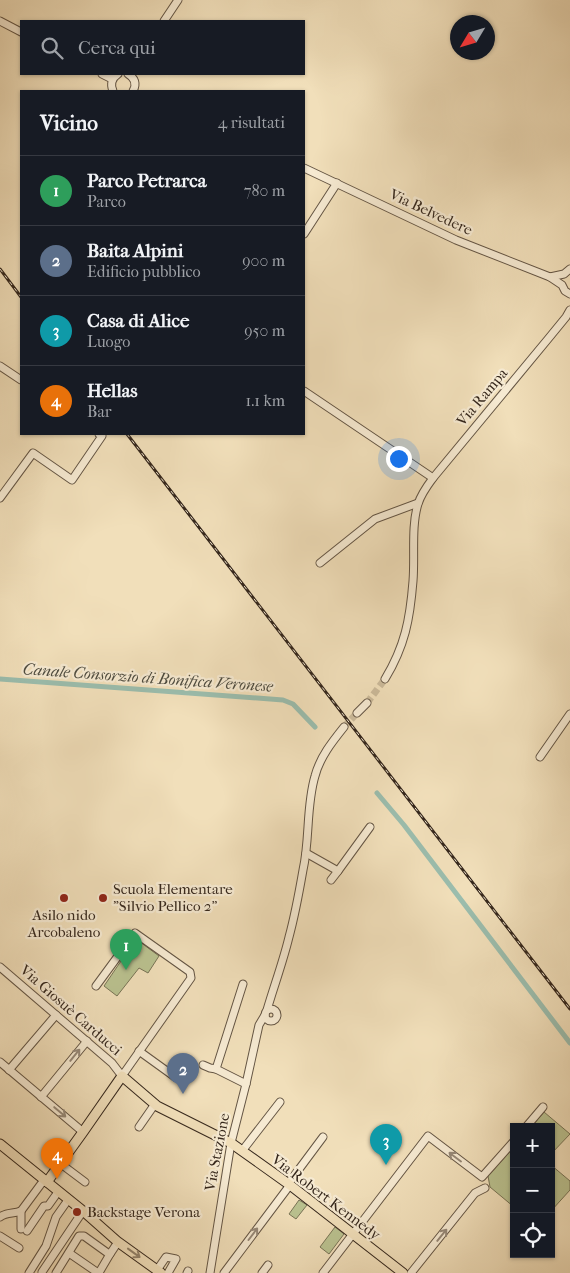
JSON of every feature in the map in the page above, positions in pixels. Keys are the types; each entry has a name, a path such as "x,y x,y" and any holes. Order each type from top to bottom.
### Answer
{"main road":[{"name":"Via Robert Kennedy","path":"122,1076 155,1104 231,1143 403,1273"},
{"path":"45,1181 61,1164 122,1076"},
{"path":"0,1144 154,1271"}],"street":[{"path":"165,20 178,0"},
{"path":"0,21 20,31"},
{"path":"131,75 136,86 135,90"},
{"path":"113,90 115,77"},
{"name":"Via Belvedere","path":"305,168 456,240 550,276 562,285"},
{"path":"305,232 337,183"},
{"name":"Via Belvedere","path":"550,276 567,272"},
{"name":"Via Belvedere","path":"567,272 562,279 562,285 569,294"},
{"path":"569,294 570,302"},
{"name":"Via Rampa","path":"384,679 397,657 408,628 413,581 415,517 418,503 433,478 566,317 570,306"},
{"path":"0,366 20,379"},
{"path":"305,391 433,478"},
{"path":"0,498 33,453 72,480 102,436 100,435"},
{"path":"320,563 375,519 418,503"},
{"path":"357,713 367,703"},
{"path":"540,757 570,714"},
{"name":"Via Stazione","path":"210,1273 231,1143 259,1026 266,1013 289,937 306,853 311,796 315,776 328,748 344,727"},
{"path":"331,880 370,827"},
{"path":"306,853 338,871"},
{"path":"96,986 135,933 190,972 191,978 122,1076"},
{"name":"Via Giosuè Carducci","path":"0,967 112,1062 122,1076"},
{"path":"216,1069 243,984"},
{"name":"Via Stazione","path":"256,1037 277,1018 274,988"},
{"path":"271,1022 267,1020 266,1013 271,1009 275,1010"},
{"path":"9,1070 56,1015"},
{"path":"41,1097 87,1041"},
{"path":"140,1051 175,1077"},
{"path":"0,1062 84,1132"},
{"path":"204,1065 246,1084"},
{"path":"242,1151 280,1102"},
{"path":"139,1127 155,1104"},
{"path":"529,1123 543,1107"},
{"path":"323,1273 428,1136 482,1177 510,1146"},
{"path":"224,1273 323,1137"},
{"path":"61,1164 85,1182"},
{"path":"0,1217 8,1213 21,1211 45,1181"},
{"path":"411,1273 475,1193 484,1188"},
{"path":"21,1211 24,1230 44,1206 48,1206 58,1192"},
{"path":"29,1273 46,1246 56,1217 68,1200"},
{"path":"42,1272 83,1211"},
{"path":"0,1236 19,1248"},
{"path":"56,1273 79,1236 84,1236 110,1254"},
{"path":"69,1253 98,1273 118,1242"},
{"path":"154,1271 166,1257 176,1259 168,1273"},
{"path":"262,1273 268,1265"}],"green space":[{"path":"136,939 159,956 148,973 139,968 117,996 104,986"},
{"path":"544,1112 570,1134 555,1150 555,1123 534,1123"},
{"path":"510,1151 510,1204 490,1187 488,1176"},
{"path":"555,1168 570,1181 570,1190 555,1207"},
{"path":"299,1200 307,1205 296,1219 289,1214"},
{"path":"335,1227 344,1234 329,1254 320,1247"}],"waterway":[{"name":"Canale Consorzio di Bonifica Veronese","path":"0,679 283,700 293,704 315,727"},
{"name":"Canale Consorzio di Bonifica Veronese","path":"377,793 404,825 570,1043"}],"tunnel":[{"path":"367,703 385,679"},
{"path":"344,727 357,713"}],"railway":[{"path":"0,269 20,296"},
{"path":"128,435 570,1009"}],"place":[{"name":"Asilo nido Arcobaleno","path":"64,898"},
{"name":"Scuola Elementare \"Silvio Pellico 2\"","path":"103,898"},
{"name":"Parco Petrarca","path":"126,970"},
{"name":"Baita Alpini","path":"183,1094"},
{"name":"Casa di Alice","path":"386,1165"},
{"name":"Hellas","path":"57,1179"},
{"name":"Backstage Verona","path":"77,1212"}]}
